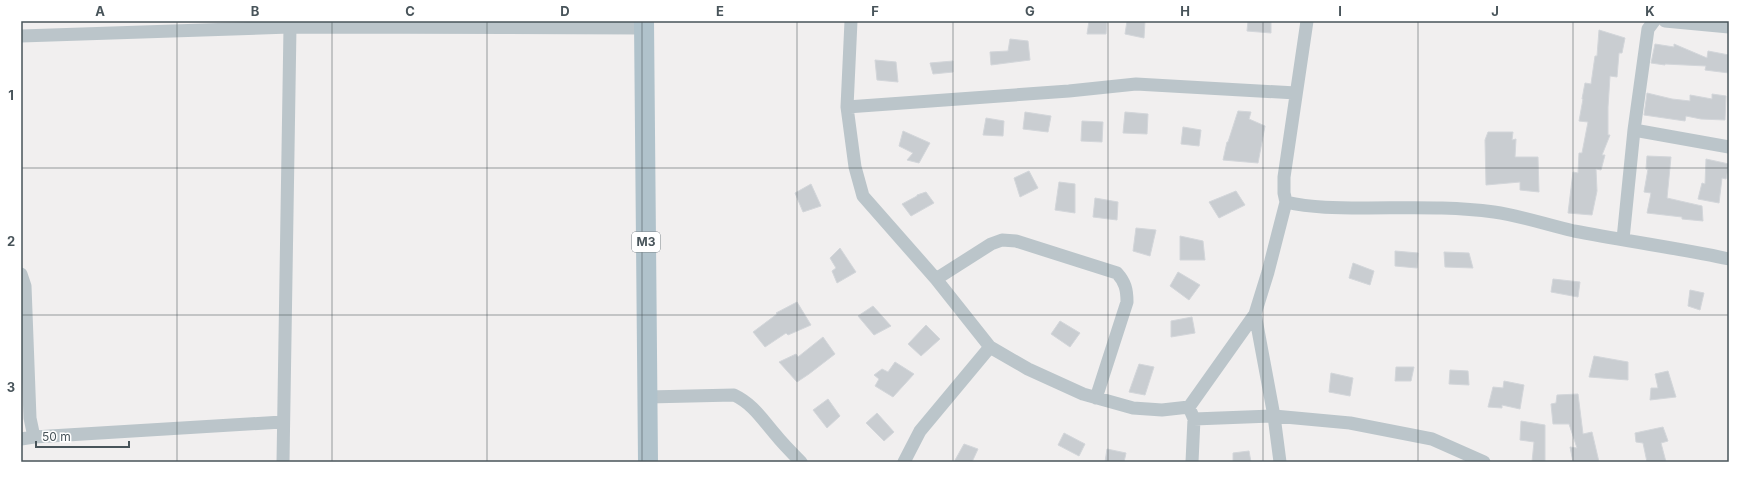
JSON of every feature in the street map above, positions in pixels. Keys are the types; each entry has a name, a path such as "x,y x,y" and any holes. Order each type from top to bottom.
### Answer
{"main road":[{"name":"M3","path":"644,24 648,462"}],"street":[{"path":"851,21 847,107 855,167 862,196 936,279 990,347 1028,370 1083,394 1133,408 1191,413 1274,416 1350,423 1432,439 1484,462"},
{"path":"1192,462 1191,413 1255,314 1268,272 1286,202 1284,193 1284,176 1307,21"},
{"path":"1623,239 1634,130 1648,29 1654,21"},
{"path":"1665,21 1729,27"},
{"path":"21,36 104,27 644,24"},
{"path":"283,462 282,422 290,27"},
{"path":"847,107 1069,91 1136,84 1296,93"},
{"path":"1634,130 1729,147"},
{"path":"1286,202 1304,206 1329,208 1448,208 1495,212 1572,230 1679,248 1729,259"},
{"path":"936,279 991,244 1002,240 1016,241 1117,273 1124,280 1127,291 1127,302 1096,398"},
{"path":"21,274 25,286 30,418 27,438 282,422"},
{"path":"1255,314 1274,416 1280,462"},
{"path":"904,462 920,431 990,347"},
{"path":"648,397 734,395 744,399 756,410 780,440 801,462"}],"building":[{"path":"1089,21 1107,21 1106,34 1087,34"},
{"path":"1127,21 1145,21 1144,38 1125,34"},
{"path":"1248,21 1271,21 1271,33 1247,31"},
{"path":"1599,30 1625,38 1622,53 1619,53 1617,77 1610,76 1608,135 1610,135 1602,155 1605,155 1601,170 1596,169 1597,191 1592,215 1568,213 1573,172 1578,173 1579,153 1582,153 1588,122 1579,121 1582,99 1585,83 1591,84 1595,56 1597,56"},
{"path":"1010,39 1028,41 1030,60 991,65 990,52 1008,51"},
{"path":"1655,44 1674,47 1674,44 1707,58 1708,51 1729,55 1729,73 1705,70 1706,66 1665,65 1651,63"},
{"path":"875,60 896,62 898,82 877,80"},
{"path":"953,61 953,72 933,74 930,63"},
{"path":"1647,93 1672,99 1690,101 1690,95 1712,99 1712,94 1726,96 1725,120 1701,119 1686,116 1685,121 1644,115"},
{"path":"1238,111 1251,112 1249,119 1265,126 1258,163 1223,160 1227,142"},
{"path":"1025,112 1051,116 1048,132 1023,129"},
{"path":"1125,112 1148,114 1147,134 1123,133"},
{"path":"986,118 1004,121 1003,136 983,135"},
{"path":"1082,121 1103,122 1102,142 1081,141"},
{"path":"1183,127 1201,130 1199,146 1181,144"},
{"path":"903,131 930,143 919,163 907,160 913,153 899,146"},
{"path":"1488,132 1513,132 1512,140 1516,139 1515,157 1538,157 1539,192 1520,190 1520,182 1486,185 1485,140"},
{"path":"1647,156 1671,157 1667,198 1702,206 1703,221 1647,213 1651,193 1644,192 1648,169 1646,169"},
{"path":"1706,159 1729,164 1726,179 1722,178 1719,203 1698,199 1702,183 1705,184"},
{"path":"1029,171 1038,188 1020,197 1014,178"},
{"path":"1059,182 1075,184 1075,213 1055,210"},
{"path":"811,184 821,206 803,212 795,193"},
{"path":"1236,191 1245,205 1219,218 1209,202"},
{"path":"926,192 934,203 911,216 902,204 917,195"},
{"path":"1095,198 1118,202 1117,220 1093,217"},
{"path":"1136,228 1156,230 1150,256 1133,251"},
{"path":"1180,236 1203,241 1205,260 1180,260"},
{"path":"840,248 856,272 837,283 832,271 836,268 830,258"},
{"path":"1395,251 1418,253 1417,268 1395,266"},
{"path":"1444,252 1469,253 1473,268 1445,267"},
{"path":"1353,263 1374,271 1370,285 1349,278"},
{"path":"1178,272 1200,285 1189,300 1170,286"},
{"path":"1553,279 1580,282 1578,297 1551,292"},
{"path":"1690,290 1704,293 1700,310 1688,306"},
{"path":"797,302 811,325 788,335 786,333 765,347 753,332 777,314 776,313"},
{"path":"873,306 891,326 874,335 858,316"},
{"path":"1192,317 1195,333 1171,337 1171,321"},
{"path":"1060,321 1080,333 1070,347 1051,334"},
{"path":"926,325 940,339 921,356 908,344"},
{"path":"823,337 835,354 797,382 779,362 796,354 798,357"},
{"path":"1594,356 1628,362 1628,380 1589,377"},
{"path":"895,362 914,374 893,397 875,386 879,379 874,375 882,369 888,372"},
{"path":"1139,364 1154,367 1145,395 1129,392"},
{"path":"1396,367 1414,367 1411,381 1395,381"},
{"path":"1450,370 1468,371 1469,385 1449,384"},
{"path":"1668,371 1676,397 1650,400 1651,388 1658,388 1655,374"},
{"path":"1331,373 1353,378 1350,396 1329,392"},
{"path":"1504,381 1524,385 1520,409 1502,405 1502,408 1488,407 1493,387 1503,388"},
{"path":"1578,394 1583,434 1592,432 1599,462 1573,462 1570,447 1577,448 1569,424 1553,424 1551,404 1556,403 1557,395"},
{"path":"828,399 840,416 827,428 813,410"},
{"path":"877,413 894,432 884,441 866,423"},
{"path":"1521,421 1545,425 1545,462 1532,462 1534,442 1520,440"},
{"path":"1663,427 1668,441 1661,443 1666,462 1647,462 1643,443 1636,442 1635,433"},
{"path":"1064,433 1085,444 1079,456 1058,445"},
{"path":"964,444 978,449 972,462 954,462"},
{"path":"1107,449 1126,453 1124,462 1105,462"},
{"path":"1249,451 1251,462 1233,462 1233,453"}]}
